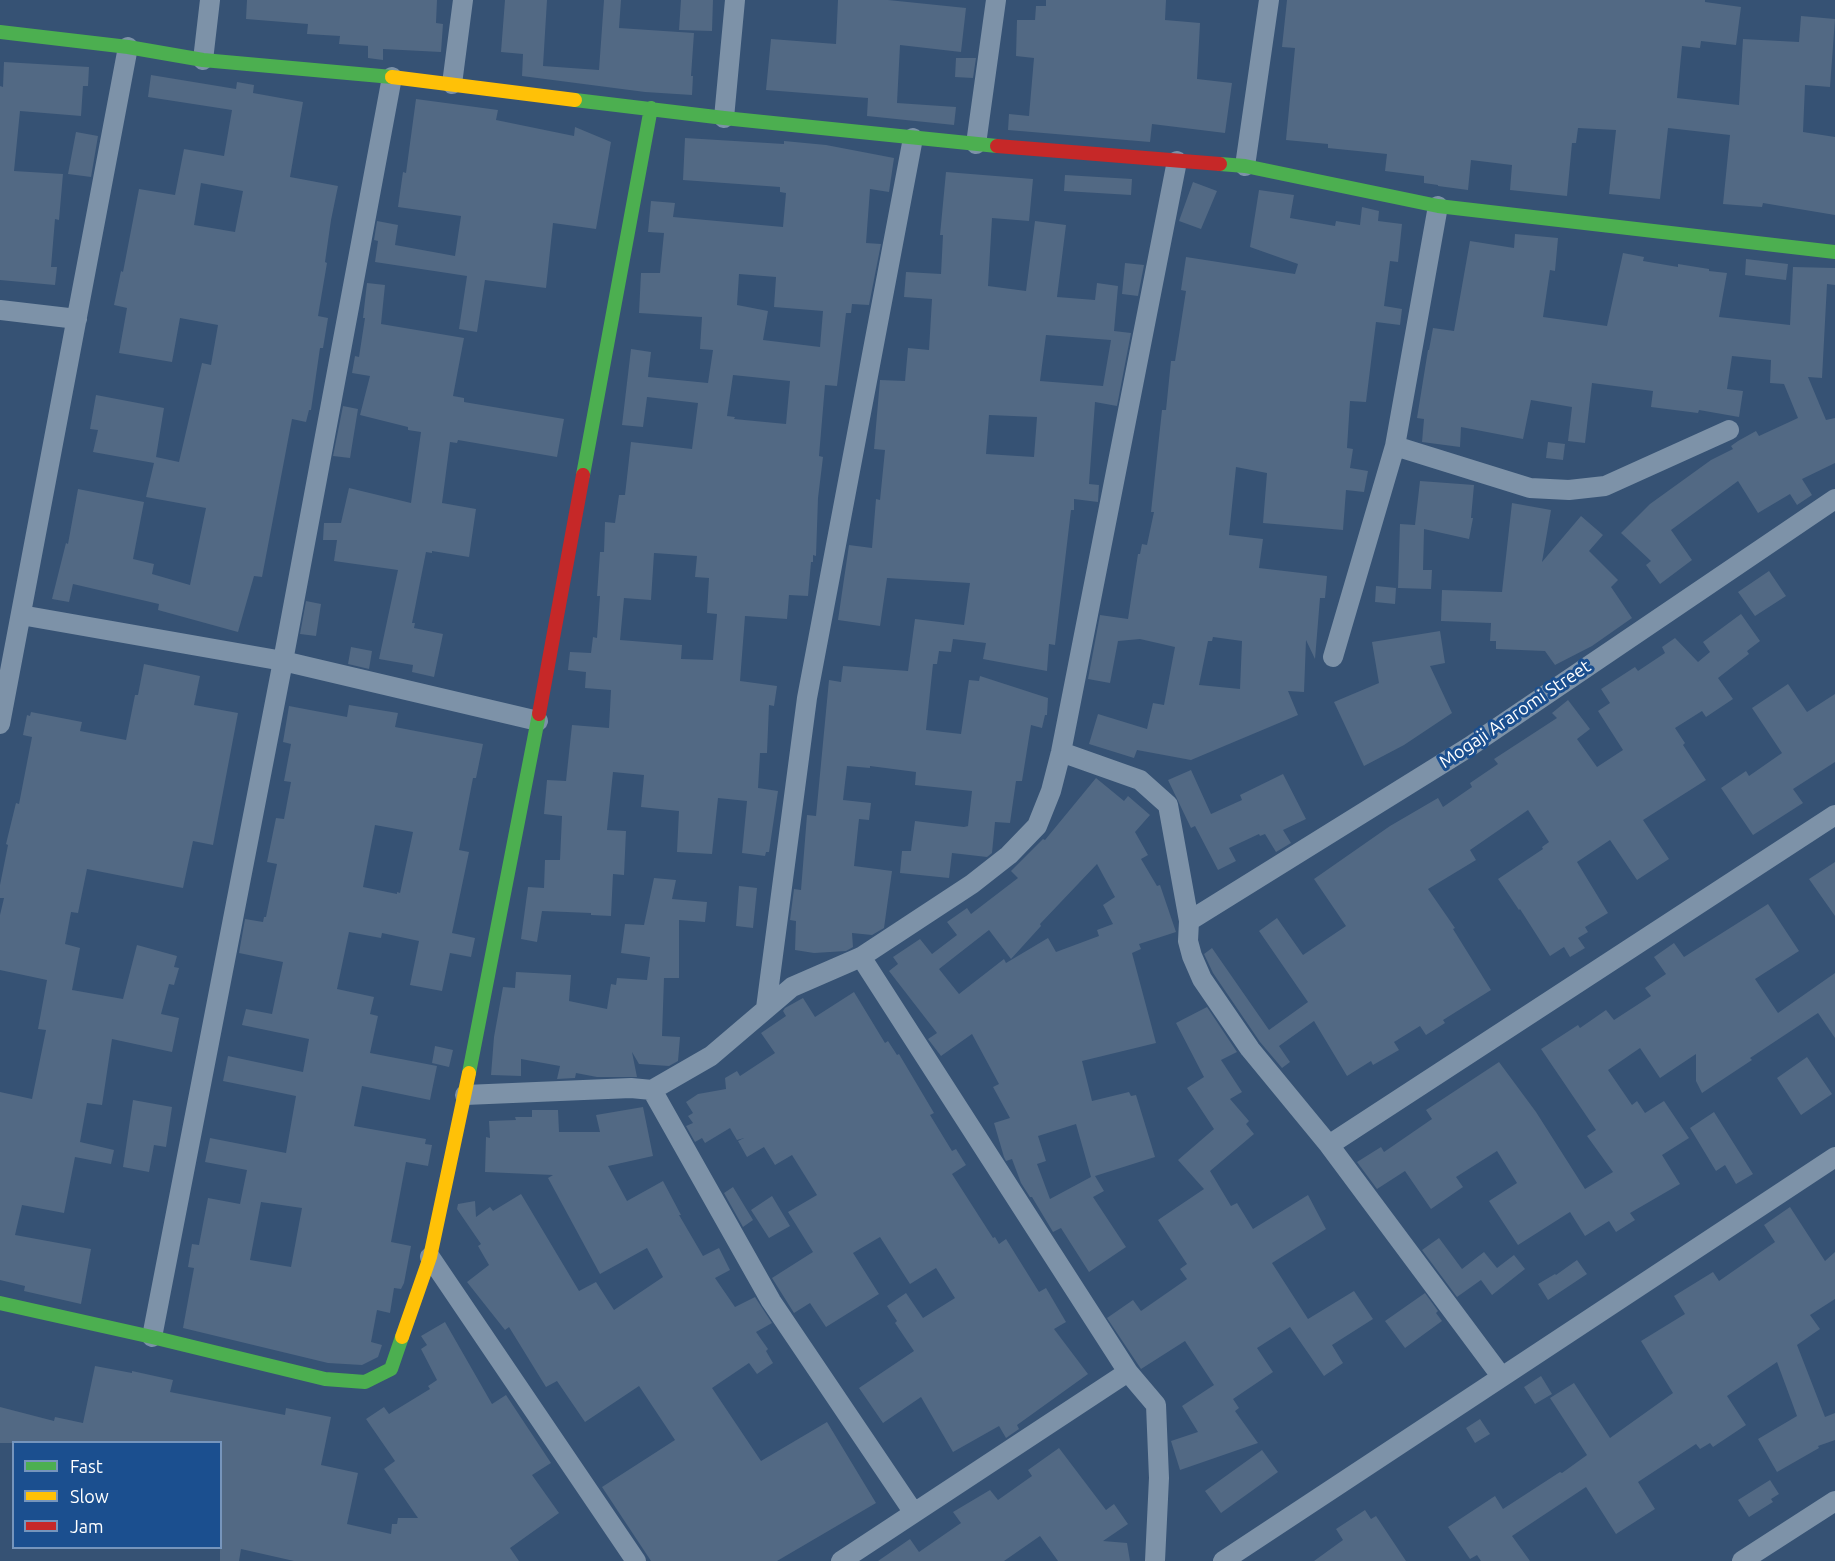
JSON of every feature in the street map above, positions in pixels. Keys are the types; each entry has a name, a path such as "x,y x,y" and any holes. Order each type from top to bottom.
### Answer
{"street":[{"path":"203,60 210,0"},
{"path":"452,84 464,0"},
{"path":"724,118 735,0"},
{"path":"976,144 996,0"},
{"path":"1245,166 1269,0"},
{"path":"0,32 128,47 203,60 392,77 724,118 976,144 1245,166 1438,206 1835,252"},
{"path":"0,724 128,47"},
{"path":"152,1337 283,661 392,77"},
{"path":"0,1303 325,1379 365,1382 391,1369 430,1257 465,1095 538,721 651,108"},
{"path":"766,1008 807,698 913,138"},
{"path":"465,1095 631,1088 652,1090 711,1056 792,987 861,957 972,884 1009,855 1037,826 1061,752 1177,161"},
{"path":"1333,657 1395,446 1438,206"},
{"path":"0,310 77,319"},
{"path":"1395,446 1530,488 1569,490 1605,486 1729,430"},
{"name":"Mogaji Araromi Street","path":"1189,921 1469,747 1835,499"},
{"path":"21,615 283,661 538,721"},
{"path":"1061,752 1140,780 1168,805 1189,921 1188,941 1202,979 1250,1048 1329,1145 1502,1376"},
{"path":"1329,1145 1835,815"},
{"path":"861,957 1128,1372 1155,1405 1159,1478 1155,1561"},
{"path":"652,1090 771,1301 914,1513"},
{"path":"1223,1561 1835,1157"},
{"path":"430,1257 636,1561"},
{"path":"841,1561 1128,1372"},
{"path":"1742,1561 1835,1501"}],"building":[{"path":"247,0 437,0 436,23 443,24 441,52 383,49 383,60 368,58 368,46 339,44 340,36 307,34 308,24 246,19"},
{"path":"505,0 547,0 543,66 599,70 604,0 621,0 619,28 694,33 692,95 645,92 522,76 523,54 501,52"},
{"path":"681,0 713,0 712,31 679,30"},
{"path":"838,0 888,0 966,8 961,52 900,45 897,103 956,107 954,125 867,116 868,98 766,90 771,39 836,44"},
{"path":"1046,0 1166,0 1165,20 1200,23 1197,79 1232,83 1225,133 1152,124 1150,142 1008,130 1009,114 1029,116 1034,58 1016,56 1017,20 1035,20 1036,6 1046,6"},
{"path":"1287,0 1705,0 1705,2 1741,7 1736,45 1701,41 1700,48 1682,46 1677,98 1739,105 1743,39 1799,42 1801,16 1835,19 1830,87 1805,85 1803,132 1835,137 1835,215 1763,203 1762,207 1723,204 1730,135 1668,128 1660,199 1609,194 1616,130 1578,128 1576,143 1572,143 1567,196 1510,190 1512,165 1471,160 1468,190 1424,183 1424,176 1385,171 1387,154 1328,148 1328,144 1286,140 1295,48 1282,47"},
{"path":"956,58 976,58 973,78 955,77"},
{"path":"4,62 89,67 88,86 83,86 81,116 20,111 14,171 63,174 59,220 55,219 51,267 57,267 55,285 0,280 0,86 3,87"},
{"path":"151,75 236,89 237,82 254,85 253,93 303,102 290,177 338,186 318,316 328,318 323,348 320,348 311,410 309,410 306,422 292,419 262,577 254,576 238,632 158,610 159,604 73,584 69,602 52,599 66,543 68,544 78,489 144,502 133,559 154,564 152,574 190,585 206,508 146,497 154,463 93,452 98,430 90,429 96,395 164,408 156,457 179,462 202,363 211,365 218,325 180,318 172,362 119,353 127,308 114,305 121,271 123,272 139,189 175,195 184,149 224,156 232,110 148,97","holes":["201,183 243,191 235,232 194,225"]},
{"path":"416,99 498,110 496,120 574,136 575,127 611,142 596,229 553,223 546,288 485,280 477,332 459,329 467,276 375,262 378,241 374,240 377,221 398,225 395,245 455,256 461,216 398,207 403,172 406,173"},
{"path":"76,132 98,136 91,177 68,174"},
{"path":"685,138 784,144 784,141 826,145 894,158 889,192 870,189 866,243 881,244 869,305 852,304 851,313 846,313 837,386 825,385 819,456 823,457 818,498 816,556 813,555 813,562 811,562 808,596 789,595 787,619 745,616 740,681 777,686 774,706 769,705 767,753 760,753 758,788 778,791 769,852 766,852 765,856 742,853 747,801 718,798 712,854 677,852 679,811 641,807 644,775 613,772 607,830 626,831 624,875 613,874 611,916 542,911 537,942 521,939 528,887 544,888 545,860 560,860 562,816 544,814 547,780 566,781 572,725 609,728 611,690 585,688 586,672 568,670 570,652 591,653 593,637 597,638 600,552 604,552 605,522 615,523 619,495 625,495 631,442 692,449 698,403 647,397 643,427 622,425 631,349 651,352 648,377 708,383 713,350 700,349 702,317 639,313 641,273 660,273 664,233 648,232 651,201 675,203 673,217 783,227 786,193 780,192 780,187 683,180","holes":["739,274 776,277 774,307 823,311 820,347 763,340 768,311 737,305","733,375 790,381 786,424 734,419 735,417 727,416","654,553 697,556 695,577 709,578 707,613 717,614 713,660 681,659 682,645 620,640 624,598 651,600"]},
{"path":"946,172 1033,179 1029,221 992,218 988,286 1026,291 1035,221 1066,225 1057,297 1095,300 1097,283 1118,286 1114,331 1131,333 1117,406 1095,402 1089,484 1099,485 1098,502 1074,499 1055,645 1049,644 1047,671 983,659 986,643 953,639 951,652 939,651 937,664 933,664 926,730 961,734 969,680 979,681 980,676 1048,698 1047,715 1045,715 1042,728 1031,725 1022,781 1016,781 1010,823 995,822 992,853 987,857 952,853 949,878 900,873 902,851 911,851 915,821 968,826 972,791 915,785 916,772 870,766 870,768 847,766 843,800 871,803 869,820 859,819 854,866 892,871 884,928 872,935 852,933 853,947 846,951 814,953 795,950 796,921 790,920 794,889 801,890 807,815 816,816 829,680 841,682 843,666 908,671 915,619 964,625 970,583 887,578 880,626 838,620 849,545 872,548 876,499 880,500 885,450 874,449 880,380 905,381 908,348 929,350 932,299 904,297 906,272 941,274 943,235 940,235","holes":["1046,335 1111,340 1103,386 1040,381","989,415 1037,417 1034,457 986,454"]},
{"path":"1065,175 1132,179 1131,195 1064,191"},
{"path":"1193,182 1217,191 1201,229 1179,221"},
{"path":"1259,190 1294,195 1290,218 1335,226 1336,221 1360,225 1362,207 1379,211 1378,221 1402,224 1398,262 1390,261 1384,306 1402,309 1400,325 1376,322 1366,402 1350,401 1347,448 1353,449 1350,468 1368,471 1364,492 1346,490 1343,530 1263,523 1267,473 1236,467 1229,535 1263,539 1259,568 1327,576 1325,598 1320,598 1315,659 1306,640 1304,692 1288,691 1298,715 1191,760 1137,750 1134,758 1089,744 1098,714 1147,729 1153,703 1164,705 1175,647 1140,639 1118,641 1110,683 1088,679 1100,615 1128,619 1138,554 1140,554 1142,544 1147,545 1154,512 1151,512 1162,410 1166,410 1171,361 1175,361 1186,291 1181,290 1186,257 1295,274 1298,264 1250,247","holes":["1213,637 1242,641 1240,689 1199,685 1208,641 1212,641"]},
{"path":"1515,234 1558,238 1555,271 1550,270 1543,317 1607,326 1623,253 1644,257 1643,261 1678,267 1678,264 1727,273 1719,317 1790,325 1793,267 1835,268 1835,285 1827,284 1822,378 1808,377 1826,420 1835,418 1835,463 1802,479 1812,495 1797,505 1790,494 1758,513 1738,481 1671,530 1692,560 1660,584 1646,565 1651,561 1621,533 1650,504 1711,460 1733,449 1731,446 1738,441 1756,431 1759,436 1798,418 1784,384 1770,383 1771,360 1732,356 1727,389 1743,391 1739,417 1699,410 1698,413 1651,407 1653,391 1592,383 1585,443 1568,441 1572,407 1531,400 1523,439 1461,427 1460,447 1422,442 1424,419 1417,418 1433,328 1454,331 1470,241 1514,248"},
{"path":"1746,259 1788,264 1786,280 1745,275"},
{"path":"1125,263 1144,265 1138,296 1122,294"},
{"path":"367,283 385,285 381,324 464,338 453,396 464,398 464,402 564,419 557,457 458,440 457,443 450,442 442,503 476,509 469,557 426,552 412,623 415,623 414,628 443,634 434,677 412,672 413,665 379,659 398,570 334,561 337,540 323,540 324,523 341,523 349,488 411,503 421,432 360,415 370,376 352,373 355,356 359,357"},
{"path":"343,406 358,409 350,458 333,456"},
{"path":"1548,442 1565,444 1563,460 1546,458"},
{"path":"1420,481 1474,485 1471,518 1473,518 1469,539 1424,529 1423,570 1432,570 1431,589 1398,588 1400,524 1415,525"},
{"path":"1512,503 1551,510 1542,562 1581,516 1603,535 1589,551 1618,580 1611,587 1632,618 1592,646 1555,665 1545,651 1496,649 1496,641 1490,641 1491,623 1441,621 1442,590 1502,592"},
{"path":"1769,571 1786,596 1755,616 1738,592"},
{"path":"1376,586 1396,588 1395,604 1375,602"},
{"path":"306,601 321,604 316,636 300,634"},
{"path":"1741,614 1760,641 1747,651 1749,654 1718,678 1733,699 1706,717 1702,711 1675,728 1685,743 1683,745 1706,780 1643,820 1669,859 1637,880 1610,840 1577,862 1608,913 1585,927 1588,932 1578,938 1585,948 1570,957 1564,947 1550,956 1498,879 1543,849 1542,847 1549,842 1528,810 1470,850 1476,860 1428,889 1455,928 1453,929 1491,990 1443,1020 1445,1023 1426,1035 1420,1026 1394,1042 1399,1050 1373,1065 1371,1061 1347,1076 1314,1021 1279,1046 1290,1062 1282,1068 1260,1042 1213,973 1204,954 1212,948 1269,1030 1308,1002 1259,931 1277,918 1303,955 1346,926 1314,879 1390,826 1438,798 1443,807 1472,787 1470,783 1498,764 1494,759 1557,718 1552,713 1568,700 1590,729 1577,739 1597,767 1623,750 1598,711 1610,703 1601,689 1635,667 1638,671 1665,653 1662,647 1675,638 1698,662 1710,652 1703,642"},
{"path":"1440,631 1445,663 1430,666 1452,713 1404,745 1364,766 1334,702 1379,683 1372,642"},
{"path":"351,647 372,651 369,669 348,664"},
{"path":"144,664 200,676 194,705 238,713 213,845 193,841 183,888 87,869 78,913 71,912 65,944 80,948 72,990 123,999 137,945 177,956 174,967 179,968 174,985 169,984 161,1014 179,1018 172,1052 112,1039 102,1105 87,1103 80,1142 114,1150 111,1164 75,1157 64,1213 22,1205 15,1235 91,1249 81,1304 24,1291 25,1286 0,1280 0,1092 32,1099 46,1030 38,1029 47,980 0,970 0,915 4,898 0,898 0,885 8,845 6,844 16,803 19,804 32,737 23,735 27,715 30,716 31,712 82,722 80,731 126,740"},
{"path":"1788,684 1807,712 1835,694 1835,762 1793,789 1803,803 1753,835 1721,788 1746,771 1749,776 1782,753 1752,708"},
{"path":"349,705 398,713 395,727 483,744 476,778 473,778 459,850 469,852 452,933 475,938 471,957 450,953 442,991 410,985 419,941 382,933 381,938 349,932 337,989 374,997 370,1014 378,1016 370,1053 437,1066 430,1100 362,1086 354,1126 426,1139 425,1144 432,1145 428,1166 406,1162 391,1242 411,1246 404,1283 401,1289 394,1288 390,1313 377,1310 371,1342 382,1345 378,1357 362,1365 328,1363 183,1328 194,1268 188,1267 192,1244 199,1245 208,1198 240,1204 247,1170 205,1162 210,1138 286,1153 296,1096 223,1081 228,1056 303,1072 309,1039 242,1025 246,1009 272,1014 283,962 239,953 245,919 263,922 266,917 277,864 267,862 276,818 284,819 291,782 284,781 291,744 283,742 289,706 347,717","holes":["375,825 413,832 400,893 363,887","261,1202 302,1208 291,1267 250,1260"]},
{"path":"1191,770 1211,814 1242,800 1240,795 1283,774 1306,819 1283,830 1291,843 1276,852 1265,834 1260,836 1259,834 1229,848 1236,861 1218,870 1195,826 1191,828 1168,780"},
{"path":"1096,778 1124,801 1128,796 1150,815 1135,832 1148,855 1141,859 1157,886 1160,885 1176,932 1139,944 1141,949 1132,953 1156,1043 1082,1061 1092,1101 1129,1092 1131,1096 1136,1095 1155,1157 1095,1176 1104,1191 1093,1197 1126,1247 1089,1272 1061,1228 1053,1232 1021,1183 1012,1159 1006,1161 1004,1157 994,1123 1010,1118 993,1087 999,1084 972,1034 941,1056 928,1039 937,1033 889,971 898,964 893,957 920,939 932,954 957,935 947,922 967,908 971,914 1018,878 1011,871 1043,839 1045,840","holes":["1097,864 1115,897 1103,905 1113,924 1097,930 1099,936 1056,952 1048,938 1006,963 1004,959 959,994 939,969 989,930 1011,959 1041,926 1040,924","1076,1124 1091,1177 1050,1199 1037,1164 1046,1161 1038,1136"]},
{"path":"1835,862 1835,916 1809,879"},
{"path":"654,878 676,880 672,899 707,902 705,922 679,920 679,978 664,978 662,1036 680,1037 678,1061 669,1066 639,1064 632,1052 637,1077 597,1077 576,1073 575,1078 557,1079 560,1066 521,1059 521,1076 491,1075 494,1037 503,987 515,988 516,972 571,975 569,1001 607,1009 611,984 616,985 617,978 647,980 650,957 621,953 625,924 644,925"},
{"path":"739,886 757,888 753,928 736,926"},
{"path":"1768,904 1799,951 1755,979 1778,1013 1835,973 1835,1038 1818,1013 1702,1093 1696,1081 1696,1054 1660,1078 1640,1048 1608,1070 1632,1105 1637,1101 1645,1113 1664,1101 1689,1138 1662,1155 1680,1184 1630,1213 1635,1220 1616,1232 1609,1221 1585,1236 1570,1212 1518,1245 1489,1201 1517,1183 1497,1151 1456,1177 1463,1187 1431,1209 1405,1171 1377,1189 1357,1162 1381,1147 1384,1152 1432,1119 1426,1110 1499,1062 1536,1112 1585,1189 1613,1172 1587,1136 1596,1130 1541,1049 1578,1025 1580,1028 1606,1010 1614,1020 1651,996 1645,988 1666,974 1654,957 1674,943 1684,957"},
{"path":"854,992 885,1043 888,1041 897,1055 899,1054 934,1113 930,1115 952,1151 956,1149 966,1165 952,1174 993,1238 995,1237 999,1244 1006,1239 1039,1292 1046,1288 1066,1322 1054,1329 1088,1374 1017,1425 1019,1429 1006,1438 999,1426 953,1452 921,1397 883,1423 859,1388 914,1351 895,1323 897,1321 887,1306 906,1293 923,1318 955,1298 936,1268 910,1284 880,1237 853,1253 879,1294 826,1327 810,1303 794,1313 772,1278 813,1252 788,1212 817,1195 792,1155 775,1165 764,1147 747,1157 738,1141 744,1138 737,1140 730,1128 705,1143 702,1138 695,1142 686,1126 693,1123 688,1116 693,1113 686,1102 698,1094 726,1089 725,1078 737,1071 740,1076 775,1053 761,1033 786,1016 783,1011 785,1008 803,998 815,1017"},
{"path":"1207,1007 1237,1052 1221,1060 1242,1092 1230,1099 1249,1121 1246,1124 1254,1134 1210,1171 1231,1206 1237,1203 1253,1229 1308,1195 1326,1229 1272,1263 1308,1319 1354,1291 1373,1319 1332,1345 1343,1363 1324,1376 1290,1327 1257,1348 1273,1372 1233,1399 1239,1408 1235,1411 1258,1443 1180,1470 1171,1441 1198,1432 1182,1406 1214,1385 1185,1341 1141,1369 1107,1318 1133,1300 1141,1311 1187,1279 1180,1269 1187,1264 1158,1220 1204,1189 1178,1160 1214,1129 1187,1088 1204,1077 1176,1023"},
{"path":"435,1046 453,1050 449,1067 432,1063"},
{"path":"1807,1057 1832,1094 1801,1115 1777,1078"},
{"path":"133,1100 172,1107 166,1147 154,1145 149,1172 123,1167"},
{"path":"643,1107 653,1156 608,1166 627,1201 663,1181 681,1215 679,1215 703,1256 719,1248 730,1270 715,1278 735,1307 755,1297 772,1323 756,1332 768,1349 766,1351 773,1363 757,1374 749,1363 712,1388 761,1461 827,1422 876,1503 777,1561 651,1561 602,1487 675,1440 639,1386 585,1422 557,1381 546,1387 509,1327 505,1330 467,1282 489,1265 478,1246 481,1244 457,1209 458,1204 475,1201 476,1217 490,1207 493,1211 521,1194 579,1291 596,1282 614,1310 663,1277 647,1248 600,1274 548,1178 553,1175 485,1172 486,1137 490,1138 489,1121 532,1117 532,1110 558,1110 559,1132 600,1132 596,1115"},
{"path":"1714,1112 1753,1174 1736,1184 1725,1165 1716,1171 1690,1128"},
{"path":"733,1187 753,1220 743,1227 724,1193"},
{"path":"772,1196 790,1226 769,1238 751,1210"},
{"path":"1790,1207 1825,1261 1835,1252 1835,1299 1810,1315 1820,1329 1797,1345 1825,1417 1835,1413 1835,1440 1818,1446 1819,1448 1777,1472 1758,1439 1797,1416 1777,1362 1727,1396 1746,1425 1713,1447 1710,1443 1700,1449 1696,1444 1638,1482 1655,1509 1616,1534 1586,1487 1512,1536 1530,1561 1481,1561 1477,1555 1470,1559 1448,1527 1495,1496 1503,1509 1587,1455 1550,1398 1574,1383 1610,1438 1673,1393 1641,1341 1685,1314 1674,1296 1713,1272 1719,1281 1775,1242 1764,1225"},
{"path":"1439,1238 1462,1269 1484,1252 1497,1268 1514,1255 1525,1269 1492,1295 1481,1280 1457,1297 1422,1250"},
{"path":"1577,1260 1587,1274 1548,1300 1538,1284"},
{"path":"1425,1293 1442,1321 1405,1348 1385,1321"},
{"path":"445,1322 492,1404 506,1395 551,1463 532,1475 559,1513 510,1548 519,1561 294,1561 241,1549 239,1561 220,1561 222,1441 12,1441 12,1443 0,1443 0,1407 54,1421 55,1417 83,1423 95,1366 173,1380 170,1392 285,1415 286,1408 331,1417 321,1465 358,1473 347,1524 391,1534 392,1524 397,1524 398,1518 418,1518 384,1469 395,1461 366,1419 384,1407 389,1414 430,1389 428,1386 437,1380 421,1349 427,1345 421,1336"},
{"path":"1541,1376 1552,1394 1535,1404 1524,1387"},
{"path":"1480,1419 1490,1434 1475,1443 1466,1428"},
{"path":"1059,1448 1106,1510 1114,1504 1128,1524 1103,1541 1127,1543 1130,1561 1058,1561 1040,1536 1004,1561 878,1561 910,1539 919,1552 961,1523 953,1512 990,1490 998,1500 1032,1476 1028,1470"},
{"path":"1262,1450 1278,1472 1221,1513 1205,1491"},
{"path":"1770,1480 1779,1494 1771,1499 1773,1502 1749,1517 1738,1500"},
{"path":"1365,1510 1371,1519 1376,1516 1406,1561 1314,1561 1343,1540 1336,1529"}],"traffic: fast":[{"path":"0,32 128,47 203,60 392,77"},
{"path":"575,100 997,146"},
{"path":"583,475 651,108"},
{"path":"1220,164 1245,166 1438,206 1835,252"},
{"path":"469,1073 539,714"},
{"path":"0,1303 325,1379 365,1382 391,1369 402,1337"}],"traffic: slow":[{"path":"392,77 575,100"},
{"path":"402,1337 430,1257 469,1073"}],"traffic: jam":[{"path":"997,146 1220,164"},
{"path":"539,714 583,475"}]}
